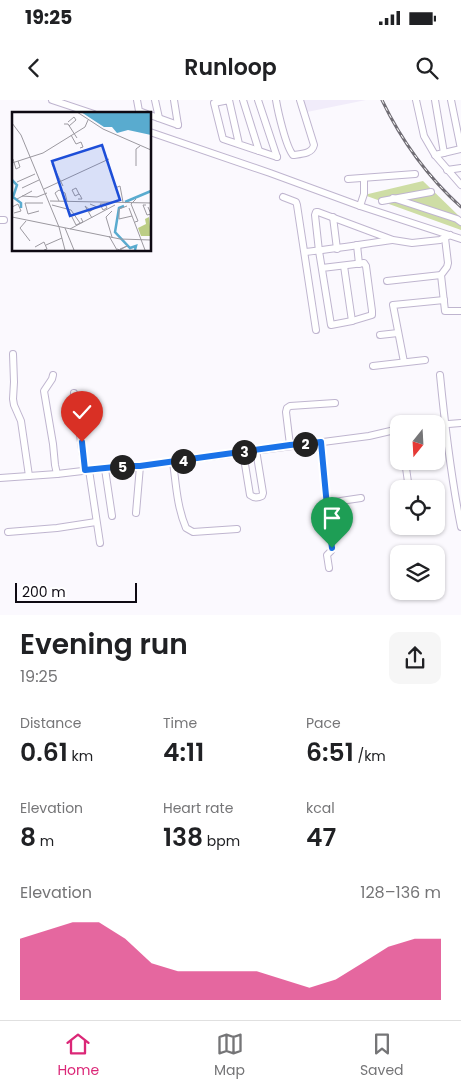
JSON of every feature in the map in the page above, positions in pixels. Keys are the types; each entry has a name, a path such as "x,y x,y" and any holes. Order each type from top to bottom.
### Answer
{"street":[{"path":"52,100 87,112"},
{"path":"137,100 139,111 142,112"},
{"path":"155,100 159,118"},
{"path":"151,115 178,125 174,100"},
{"path":"239,144 229,100 214,103 223,139 278,157 258,100"},
{"path":"243,100 259,151"},
{"path":"276,100 286,139 293,155 310,152 314,145 300,100"},
{"path":"435,100 444,152"},
{"path":"435,155 461,149 451,100"},
{"path":"415,101 424,136 435,155 461,185"},
{"path":"151,132 270,172 447,237 461,239"},
{"path":"447,170 461,168"},
{"path":"348,179 415,174"},
{"path":"360,206 364,194 364,178"},
{"path":"382,200 431,192"},
{"path":"283,197 296,202 316,330"},
{"path":"393,198 461,222"},
{"path":"322,268 364,263 366,266 372,314 352,321 331,325 319,251 316,212 393,240 412,243 440,240 447,237"},
{"path":"333,217 337,249"},
{"path":"447,237 448,263 441,275 445,311 461,311"},
{"path":"305,252 393,240"},
{"path":"357,245 359,264"},
{"path":"344,266 352,321"},
{"path":"387,281 441,275"},
{"path":"404,362 393,305 444,300"},
{"path":"380,335 398,333"},
{"path":"13,354 13,399 20,421 28,476"},
{"path":"373,366 425,360"},
{"path":"53,375 44,391 58,474"},
{"path":"440,375 444,415"},
{"path":"74,393 100,543"},
{"path":"290,445 287,408 290,406 336,403"},
{"path":"461,423 445,424 461,527"},
{"path":"0,478 140,466 369,436 390,431"},
{"path":"321,442 332,548 327,555 329,568"},
{"path":"243,452 250,495 253,498 259,498 263,493 256,450"},
{"path":"173,462 176,486 186,528 193,532 237,529"},
{"path":"136,513 140,466"},
{"path":"105,469 112,516"},
{"path":"327,502 360,498"},
{"path":"8,532 57,528 96,522"}],"shaded area":[{"path":"303,100 366,100 307,112"},
{"path":"380,100 383,100 415,154 461,205 461,209 441,190 413,156"}],"green space":[{"path":"423,181 461,218 461,230 364,195"}],"railway":[{"path":"382,100 389,115 416,157 437,183 461,207"}],"route":[{"path":"82,442 85,470 89,470 140,466 321,442 332,548"}]}
